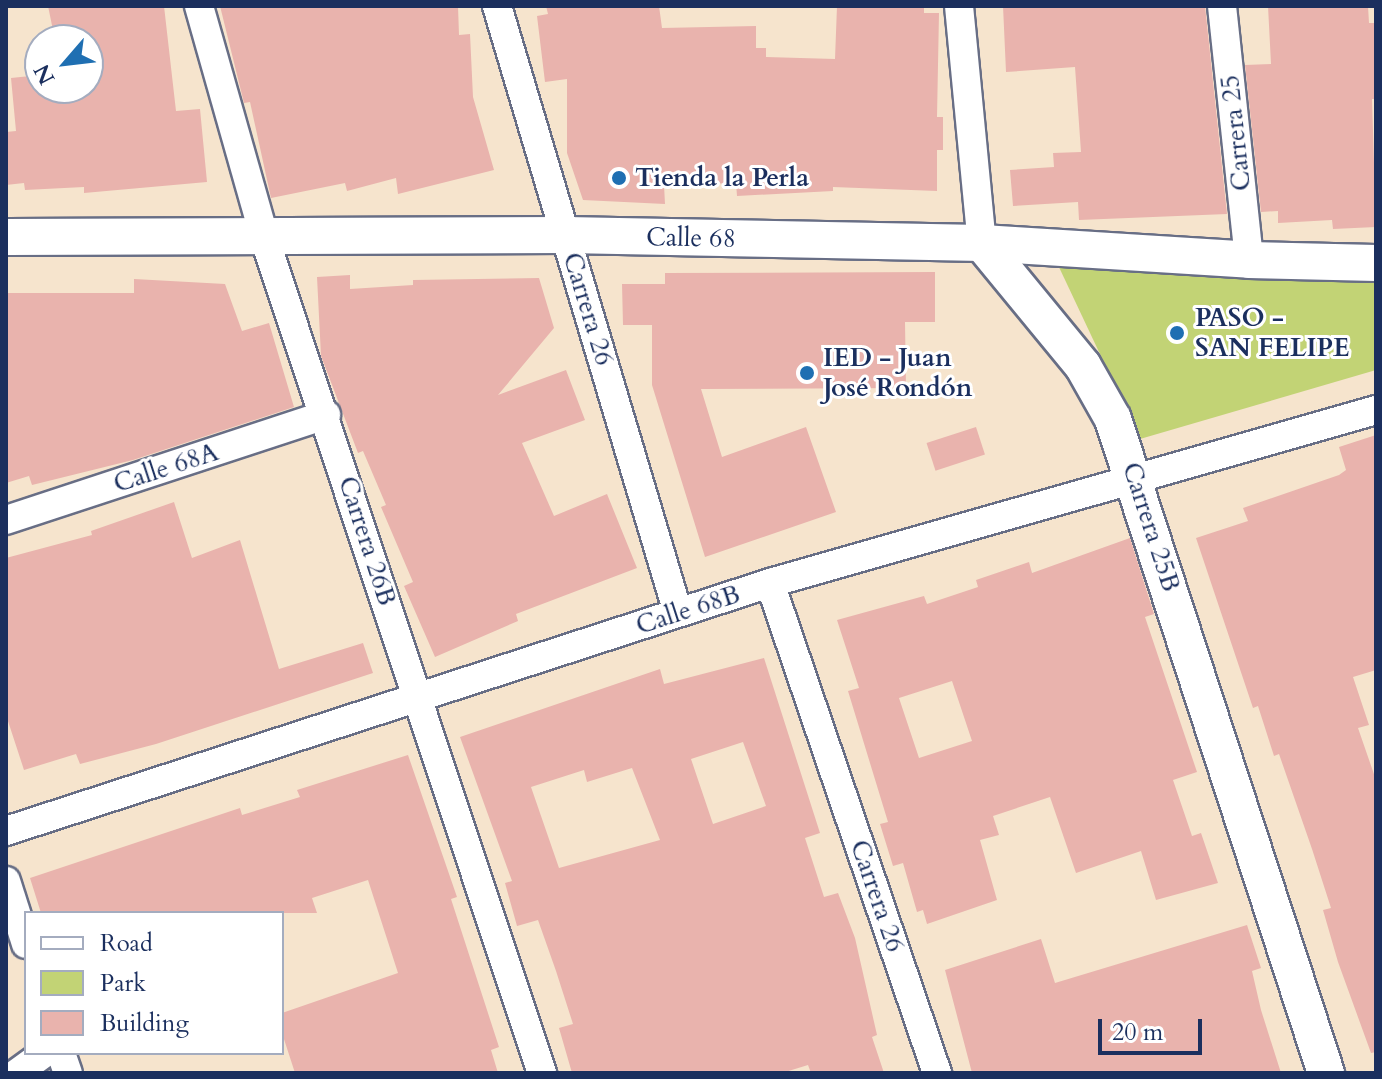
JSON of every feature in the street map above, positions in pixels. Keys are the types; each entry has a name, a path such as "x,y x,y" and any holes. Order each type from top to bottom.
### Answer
{"street":[{"name":"Carrera 26B","path":"199,6 265,240 326,415 542,1073"},
{"name":"Carrera 26","path":"497,6 678,613"},
{"path":"959,6 982,243"},
{"name":"Carrera 25","path":"1222,6 1249,260"},
{"name":"Calle 68","path":"6,237 265,240 566,235 982,243 1249,260 1376,263"},
{"name":"Carrera 25B","path":"982,243 1083,366 1113,419 1135,476 1326,1073"},
{"name":"Calle 68B","path":"6,831 770,583 1135,476 1376,410"},
{"name":"Calle 68A","path":"6,520 326,415"},
{"name":"Carrera 26","path":"770,583 937,1073"},
{"path":"6,881 24,938"},
{"path":"17,1073 42,1055"}],"green space":[{"path":"1058,265 1376,278 1376,370 1140,439"}],"building":[{"path":"48,6 164,6 176,111 200,109 207,182 84,193 84,187 25,190 24,183 6,185 6,132 16,131 11,78 24,77 24,104 104,104 104,24 52,24"},
{"path":"220,6 458,6 459,35 470,34 473,97 494,170 398,194 396,178 347,191 345,183 271,198 250,102 244,103"},
{"path":"546,6 659,6 662,28 756,26 756,48 766,48 766,57 835,59 837,6 924,6 924,13 939,13 937,117 943,117 943,150 937,150 937,191 833,187 833,191 737,196 736,183 664,185 665,204 583,200 567,153 567,79 545,82 537,16 548,14"},
{"path":"1003,6 1205,6 1227,214 1079,220 1078,202 1013,206 1010,170 1054,167 1053,153 1081,152 1075,67 1006,72"},
{"path":"1268,6 1368,6 1369,23 1376,23 1376,99 1372,99 1376,227 1333,229 1332,220 1278,223 1278,211 1261,212 1245,65 1271,64"},
{"path":"935,272 935,322 905,322 906,388 701,389 722,457 806,427 836,512 705,557 652,385 652,325 623,325 622,284 665,284 665,273"},
{"path":"350,275 350,289 413,285 413,280 539,278 554,328 498,395 566,370 585,420 522,443 554,516 607,494 637,568 516,614 518,621 435,657 404,586 413,582 381,507 386,505 363,451 358,453 321,356 317,277"},
{"path":"134,279 225,284 242,331 269,323 294,407 133,460 32,485 29,476 6,483 6,293 134,293"},
{"path":"976,427 985,455 936,471 927,443"},
{"path":"1376,435 1376,670 1353,677 1369,725 1358,728 1376,780 1376,1052 1371,1053 1338,962 1323,910 1331,908 1312,849 1279,754 1274,756 1258,706 1253,708 1196,538 1248,521 1243,508 1339,475 1346,470 1339,447"},
{"path":"174,502 192,558 240,540 279,669 363,643 373,673 156,744 80,764 76,754 24,770 6,715 6,558 92,535 91,531"},
{"path":"1130,538 1154,614 1145,617 1197,772 1173,780 1192,836 1201,833 1218,883 1156,900 1141,851 1076,873 1050,797 993,816 999,835 980,840 997,900 927,924 923,910 917,912 903,863 893,866 880,824 888,822 848,691 859,688 837,620 924,596 927,604 978,587 976,580 1029,562 1032,573","holes":["952,681 972,741 919,758 899,698"]},
{"path":"764,658 820,833 805,838 824,897 838,893 855,938 877,1035 872,1037 884,1073 811,1073 808,1065 782,1073 572,1073 559,1028 573,1024 556,971 538,920 517,926 505,883 512,881 460,737 660,669 664,684","holes":["743,742 766,806 713,824 691,759","632,768 660,840 559,868 531,787 584,770 587,782"]},
{"path":"408,755 457,897 451,899 499,1047 491,1050 498,1073 295,1073 284,1039 284,1012 398,973 368,880 312,898 317,913 40,911 30,878 240,808 242,815 300,797 297,790"},
{"path":"1247,925 1261,968 1252,971 1281,1073 972,1073 945,970 1041,939 1055,983"}],"place":[{"name":"Tienda la Perla","path":"619,178"},
{"name":"PASO - SAN FELIPE","path":"1177,333"},
{"name":"IED - Juan José Rondón","path":"807,373"}]}
